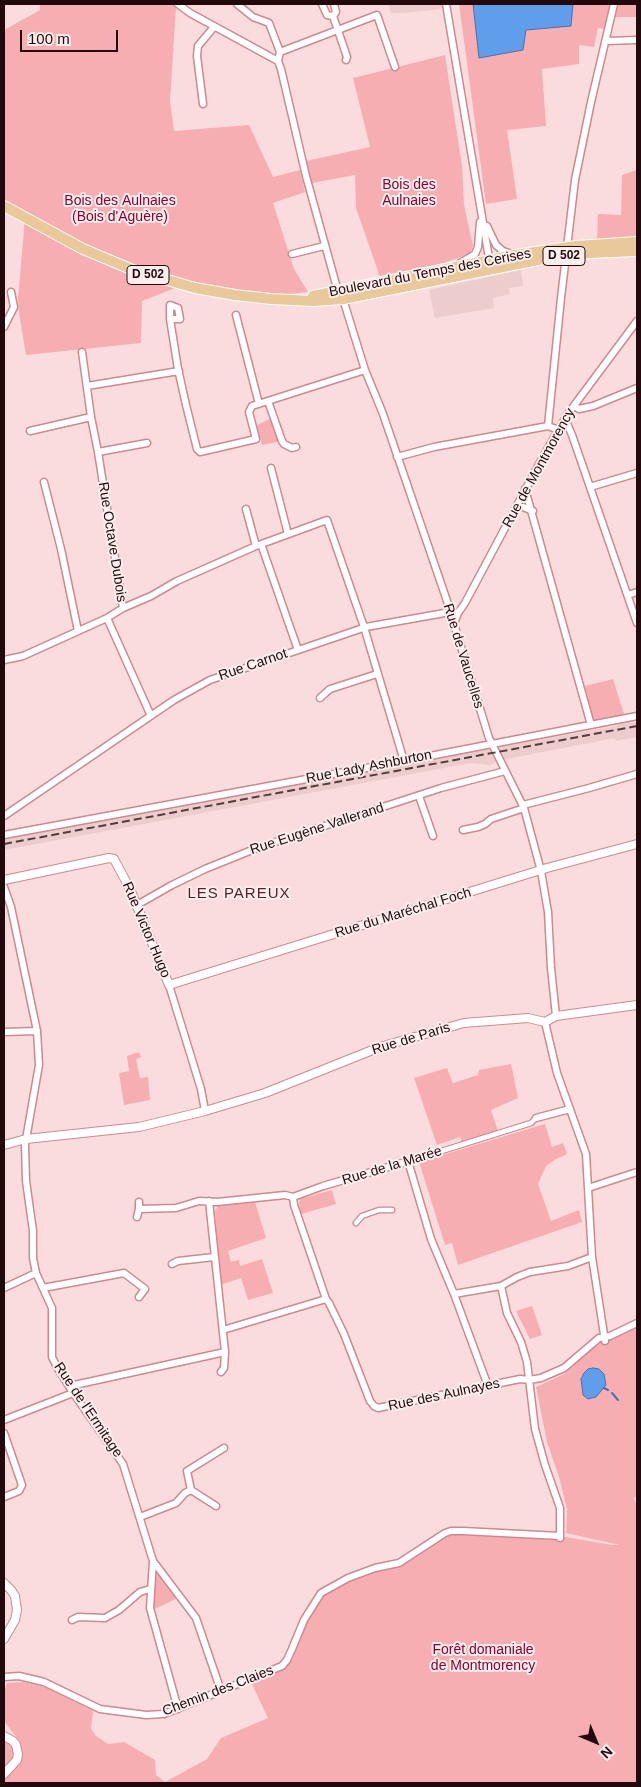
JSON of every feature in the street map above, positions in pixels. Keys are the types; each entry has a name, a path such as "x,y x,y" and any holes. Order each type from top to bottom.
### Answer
{"main road":[{"name":"Boulevard du Temps des Cerises","path":"4,206 94,254 156,278 195,288 235,295 282,299 341,295 490,265 515,255 637,251"},
{"name":"Boulevard du Temps des Cerises","path":"341,295 444,270 520,263 566,252 637,242"}],"street":[{"path":"178,4 214,27 278,61 280,52 270,23 253,17 237,4"},
{"path":"322,4 327,15 333,16"},
{"path":"334,4 336,12 333,16 347,57 346,60"},
{"path":"446,4 490,265"},
{"path":"548,426 575,180 614,4"},
{"path":"280,52 376,15 395,67"},
{"path":"203,104 197,56 198,46 214,27"},
{"path":"606,42 637,40"},
{"name":"Rue de Vaucelles","path":"278,61 324,246 365,370 454,623 489,738 524,806 541,871 548,912 556,1016"},
{"path":"481,211 496,246 503,251 515,255"},
{"path":"444,270 465,261 475,254 480,233 481,211"},
{"path":"292,254 324,246"},
{"path":"4,327 14,308 11,292"},
{"path":"236,315 259,404"},
{"path":"170,319 179,371 197,450 200,452 256,439 249,412 252,406 365,370"},
{"name":"Rue de Montmorency","path":"454,623 565,419 637,321"},
{"name":"Rue Octave Dubois","path":"82,352 123,608 107,618 151,716"},
{"path":"86,386 179,371"},
{"path":"574,406 579,409 593,406 637,388"},
{"path":"268,401 282,441 292,448 296,447"},
{"path":"30,431 91,417"},
{"path":"565,419 637,623"},
{"path":"397,457 434,447 548,426 559,430"},
{"path":"98,452 146,443"},
{"path":"271,468 288,534"},
{"path":"590,487 637,473"},
{"path":"44,482 61,549 77,632"},
{"path":"526,489 591,725"},
{"path":"516,508 523,507 533,511"},
{"path":"246,510 298,650"},
{"path":"123,608 151,596 177,581 259,545 327,520 364,628 404,761"},
{"path":"628,595 637,592"},
{"name":"Rue Carnot","path":"4,816 191,689 210,680 364,628 450,612"},
{"path":"4,660 23,656 107,618"},
{"path":"320,698 330,689 377,674"},
{"name":"Rue Lady Ashburton","path":"4,835 637,716"},
{"name":"Rue Eugène Vallerand","path":"137,905 205,868 244,853 419,796 505,771"},
{"path":"462,830 478,827 491,819 524,806 637,774"},
{"path":"419,796 433,836"},
{"name":"Rue du Maréchal Foch","path":"169,985 541,871 637,844"},
{"name":"Rue Victor Hugo","path":"4,880 112,858 117,862 137,905 169,985 201,1088 205,1111"},
{"name":"Rue de l'Ermitage","path":"4,887 11,907 37,1031 39,1065 24,1145 26,1181 33,1231 33,1258 36,1273 52,1308 52,1356 56,1367 123,1464 153,1562"},
{"path":"604,1339 592,1257 586,1154 557,1073 545,1022 556,1016 637,1005"},
{"name":"Rue de Paris","path":"4,1145 26,1139 139,1127 205,1111 265,1093 380,1047 464,1024 528,1018 545,1022"},
{"path":"4,1032 37,1031"},
{"name":"Rue de la Marée","path":"137,1217 139,1206 176,1208 209,1201 285,1195 292,1198 323,1186 408,1162 531,1123 536,1118 570,1109"},
{"path":"408,1162 432,1239 488,1386"},
{"path":"588,1188 637,1172"},
{"path":"223,1330 326,1299 292,1198"},
{"path":"209,1201 225,1352 224,1368 221,1372"},
{"path":"356,1223 362,1216 379,1210 392,1210"},
{"path":"172,1264 178,1261 214,1257"},
{"path":"454,1294 501,1286 516,1276 568,1266 592,1257"},
{"path":"4,1288 36,1273"},
{"path":"43,1288 124,1273 145,1289 139,1297"},
{"path":"501,1286 507,1313 521,1342 527,1362 529,1380"},
{"name":"Rue des Aulnayes","path":"326,1299 344,1334 370,1401 374,1406 382,1408 520,1379 541,1378 564,1368 599,1338 604,1339 637,1323"},
{"path":"4,1420 72,1389 225,1352"},
{"name":"Chemin des Claies","path":"4,1676 18,1676 44,1682 100,1709 156,1715 178,1709 221,1692 284,1664 304,1620 321,1593 348,1578 375,1568 399,1563 440,1535 451,1531 560,1537 560,1508 535,1429 529,1380"},
{"path":"4,1433 22,1486 19,1491 4,1497"},
{"path":"216,1506 191,1490 187,1471 224,1448"},
{"path":"140,1517 176,1503 185,1493 191,1490"},
{"path":"153,1562 196,1618 221,1692"},
{"path":"153,1562 150,1608 178,1709"},
{"path":"152,1574 160,1571"},
{"path":"4,1583 15,1596 17,1610 16,1620 4,1640"},
{"path":"72,1620 78,1617 105,1618 119,1610 140,1592 150,1589"},
{"path":"4,1736 16,1745 18,1754 17,1760 4,1774"}],"shaded area":[{"path":"388,4 444,4 441,9 391,13"},
{"path":"521,270 523,286 509,288 510,294 493,298 494,308 435,318 429,290"},
{"path":"629,720 630,723 637,722 637,737 616,741 615,738 506,759 503,758 499,747 617,726 617,723"},
{"path":"489,749 496,762 490,765 471,763 4,850 4,838"}],"green space":[{"name":"Bois des Aulnaies (Bois d'Aguère)","path":"40,4 174,4 176,7 170,101 174,131 249,125 273,177 300,170 305,192 273,203 294,269 308,292 268,296 188,283 142,301 141,343 26,355 18,299 25,218 4,203 4,30 40,10"},
{"path":"459,4 610,4 605,29 598,28 594,47 579,45 579,64 542,69 546,126 507,130 517,199 486,204"},
{"path":"614,4 637,4 637,17 611,17"},
{"name":"Bois des Aulnaies","path":"445,55 462,166 464,205 473,246 470,253 444,263 380,277 356,208 355,175 312,183 306,161 370,147 353,78"},
{"path":"637,170 637,238 597,239 598,214 621,215 622,175"},
{"path":"274,417 282,441 262,445 257,425"},
{"path":"613,679 624,714 594,722 585,686"},
{"path":"139,1052 141,1057 136,1059 140,1078 148,1077 150,1100 124,1105 119,1073 129,1071 127,1056"},
{"path":"511,1064 518,1098 491,1110 498,1131 462,1143 460,1137 437,1145 414,1078 447,1068 453,1083 478,1075 479,1070"},
{"path":"545,1124 552,1147 563,1143 567,1154 546,1166 538,1184 551,1221 579,1210 582,1222 458,1265 452,1243 445,1245 419,1162"},
{"path":"332,1190 336,1204 301,1214 300,1199"},
{"path":"255,1202 266,1238 228,1251 231,1262 239,1260 240,1266 262,1259 273,1293 248,1300 241,1278 220,1285 215,1211 218,1206"},
{"path":"532,1306 542,1335 530,1339 516,1311"},
{"name":"Forêt domaniale de Montmorency","path":"637,1325 637,1496 634,1498 637,1507 637,1783 4,1783 4,1736 7,1737 18,1754 20,1742 4,1721 4,1690 7,1683 23,1682 45,1687 93,1711 91,1729 96,1736 108,1744 124,1742 155,1760 156,1775 165,1782 207,1759 221,1738 268,1718 250,1680 282,1666 321,1593 348,1578 396,1563 445,1533 554,1535 620,1545 566,1533 567,1509 547,1442 536,1387 564,1374 597,1344"},
{"path":"159,1573 180,1597 150,1611 154,1576"}],"water":[{"path":"473,4 573,4 571,26 526,30 523,50 479,58"},
{"path":"588,1369 599,1369 604,1374 606,1385 596,1397 588,1399 583,1395 581,1379"}],"waterway":[{"path":"604,1388 608,1390"},
{"path":"612,1393 618,1400"}],"railway":[{"path":"4,844 637,726"}],"district":[{"name":"LES PAREUX","path":"239,894"}]}
